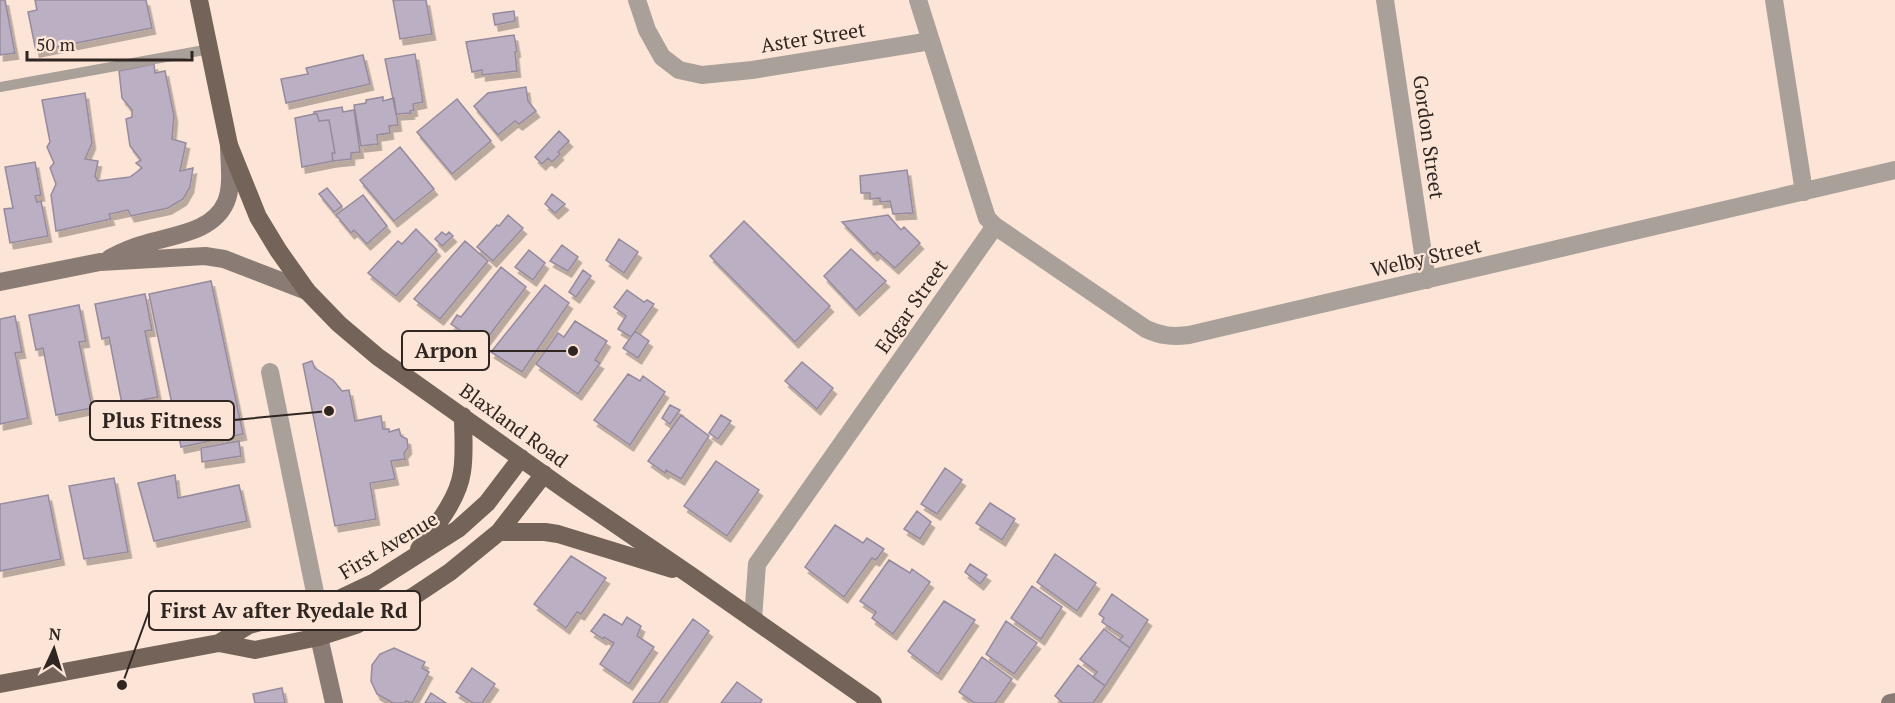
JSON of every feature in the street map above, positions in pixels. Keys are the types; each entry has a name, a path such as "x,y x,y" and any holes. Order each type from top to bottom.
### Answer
{"main road":[{"name":"Blaxland Road","path":"199,0 229,145 258,217 278,250 308,291 339,324 378,357 873,703"},
{"path":"415,555 436,526 457,488 462,472 463,416"},
{"name":"First Avenue","path":"219,644 249,625 318,608 373,583 458,529 487,503 521,458"},
{"name":"First Avenue","path":"0,684 219,644 255,650 319,637 356,625 414,596 450,572 499,532 544,474"},
{"path":"499,532 558,534 690,575"}],"street":[{"name":"Aster Street","path":"637,0 647,30 662,57 680,70 702,75 752,70 931,41"},
{"path":"918,0 987,218 995,226"},
{"name":"Gordon Street","path":"1385,0 1427,280"},
{"path":"1774,0 1804,192"},
{"path":"100,262 140,245 198,229 216,216 226,201 229,183 229,145"},
{"name":"Welby Street","path":"995,226 1146,329 1161,336 1176,337 1895,170"},
{"name":"Edgar Street","path":"753,619 757,564 995,226"},
{"path":"0,282 100,262 205,256 224,259 308,291"},
{"path":"270,372 318,608"},
{"path":"319,637 334,703"},
{"path":"1890,703 1895,702"}],"lane":[{"path":"0,87 210,49"}],"building":[{"path":"0,0 5,0 15,53 0,55"},
{"path":"35,0 146,0 152,28 36,51 28,12 37,10"},
{"path":"393,0 426,0 432,34 400,39"},
{"path":"514,11 515,21 495,25 493,14"},
{"path":"514,35 517,71 482,75 482,70 472,72 466,42"},
{"path":"415,54 423,102 413,104 414,110 410,111 411,113 396,114 385,59"},
{"path":"363,55 370,84 286,103 281,79 308,74 306,68"},
{"path":"154,64 155,73 165,71 174,116 172,139 186,143 180,171 193,168 190,187 183,199 168,208 131,216 128,210 109,214 111,219 56,231 51,195 56,184 50,168 54,163 47,147 50,142 42,100 85,93 92,143 85,159 98,161 95,176 98,181 130,177 142,168 136,163 141,160 130,146 126,119 132,117 132,110 122,98 119,71"},
{"path":"526,87 528,101 536,111 519,124 515,121 498,135 474,106 488,93"},
{"path":"383,97 383,101 394,98 398,125 389,126 390,133 377,135 378,144 361,146 354,105"},
{"path":"457,99 491,141 452,174 417,132"},
{"path":"342,107 343,112 354,110 360,152 351,153 351,159 333,161 332,153 335,153 329,120 319,121 314,112"},
{"path":"317,114 319,121 329,120 335,153 332,153 333,161 302,167 295,118"},
{"path":"559,131 569,141 552,162 548,158 542,164 535,157"},
{"path":"400,147 434,189 394,221 360,180"},
{"path":"35,162 41,195 35,196 37,202 41,201 48,236 10,243 4,209 13,208 5,167"},
{"path":"907,170 913,213 893,214 890,201 880,202 880,198 870,199 870,193 861,193 860,176"},
{"path":"327,188 342,206 334,212 319,194"},
{"path":"552,194 565,204 555,213 545,204"},
{"path":"363,195 387,226 367,244 354,230 351,233 336,215"},
{"path":"508,215 523,228 493,261 477,247"},
{"path":"888,215 901,230 904,227 920,243 895,268 877,252 874,255 842,222"},
{"path":"744,221 830,306 795,342 710,256"},
{"path":"416,229 437,250 396,296 368,273 398,241 402,244"},
{"path":"442,232 446,235 449,232 453,236 442,246 435,239"},
{"path":"619,239 638,252 624,273 606,260"},
{"path":"465,241 488,261 440,319 414,299"},
{"path":"562,245 578,257 568,271 550,261"},
{"path":"851,249 886,281 856,310 824,276"},
{"path":"529,250 545,263 533,280 515,267"},
{"path":"501,267 526,287 482,345 451,324 457,315 461,317"},
{"path":"583,270 591,276 576,297 569,292"},
{"path":"211,281 243,434 181,447 149,294"},
{"path":"545,285 569,303 522,372 491,352"},
{"path":"627,290 644,302 647,300 654,304 631,337 618,329 626,316 614,307"},
{"path":"145,294 152,330 145,331 158,397 122,404 109,337 102,339 95,304"},
{"path":"79,305 86,341 79,342 92,408 56,415 43,348 36,350 29,315"},
{"path":"15,316 22,352 15,353 28,418 0,424 0,319"},
{"path":"575,321 607,341 595,360 600,363 578,394 536,364 558,333 564,337"},
{"path":"635,331 649,341 638,358 623,348"},
{"path":"312,361 315,368 333,380 342,391 349,390 355,421 381,416 383,429 389,429 389,432 399,429 401,436 407,439 408,448 404,453 405,459 391,461 395,479 370,483 376,519 335,526 303,364"},
{"path":"802,362 833,388 817,409 785,381"},
{"path":"628,374 640,381 643,376 665,392 630,445 594,420"},
{"path":"670,405 680,410 670,424 662,418"},
{"path":"681,415 709,436 681,479 666,470 665,473 648,461"},
{"path":"721,415 731,421 718,439 709,433"},
{"path":"239,441 241,456 202,462 201,448"},
{"path":"716,461 759,490 727,536 684,506"},
{"path":"945,468 962,480 937,514 921,504"},
{"path":"175,475 178,498 239,485 247,521 154,541 138,483"},
{"path":"114,478 128,552 84,559 69,486"},
{"path":"48,495 61,559 0,571 0,504"},
{"path":"990,503 1015,519 1002,540 976,523"},
{"path":"917,511 931,522 920,539 904,529"},
{"path":"835,525 863,543 867,538 884,549 876,560 872,558 844,597 805,567"},
{"path":"1055,554 1096,583 1077,611 1037,582"},
{"path":"571,556 606,578 581,614 577,612 566,628 534,604"},
{"path":"889,560 910,573 912,569 930,582 893,634 872,618 876,612 860,601"},
{"path":"970,564 987,575 980,584 965,572"},
{"path":"1032,586 1062,607 1041,639 1011,618"},
{"path":"1112,594 1148,620 1130,648 1119,640 1123,636 1102,622 1104,618 1099,614"},
{"path":"944,601 975,620 938,674 908,651"},
{"path":"604,614 622,625 627,617 641,626 637,636 654,647 629,684 600,664 614,643 591,631"},
{"path":"693,619 709,631 659,703 634,703 633,702"},
{"path":"1006,621 1037,643 1014,674 986,654"},
{"path":"1104,629 1130,648 1105,686 1093,677 1097,672 1080,659"},
{"path":"394,648 425,662 422,668 429,672 412,703 406,701 405,703 393,703 377,694 371,681 372,665 380,654"},
{"path":"982,657 1012,679 995,703 975,703 959,692"},
{"path":"1078,665 1105,686 1093,703 1063,703 1055,696"},
{"path":"472,668 495,684 482,703 473,703 456,692"},
{"path":"737,682 762,700 760,703 721,703"},
{"path":"282,688 285,703 255,703 253,694"},
{"path":"431,693 446,703 425,703"}],"place":[{"name":"Arpon","path":"573,351"},
{"name":"Plus Fitness","path":"329,411"},
{"name":"First Av after Ryedale Rd","path":"122,685"}]}
